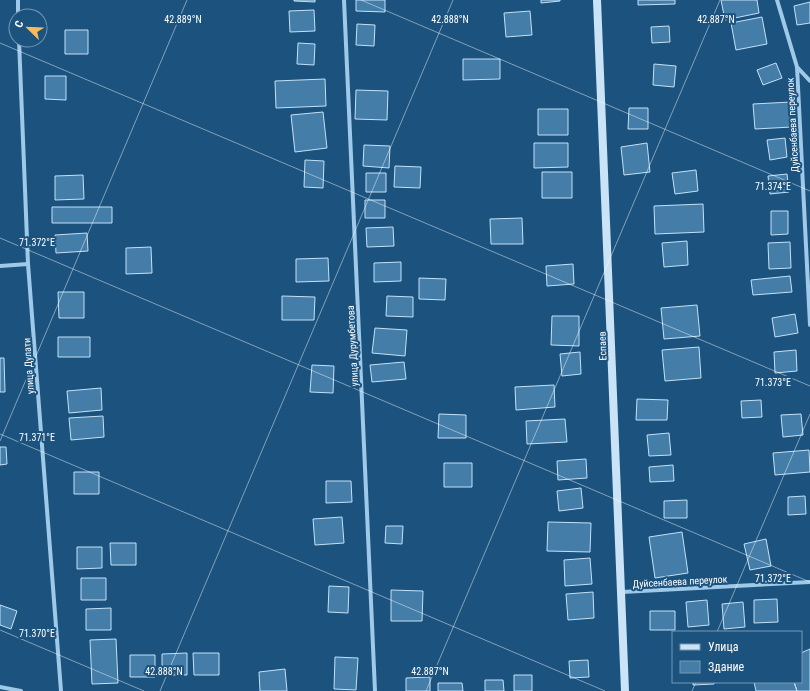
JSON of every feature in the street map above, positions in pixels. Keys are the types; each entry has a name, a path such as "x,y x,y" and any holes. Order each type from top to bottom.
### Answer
{"street":[{"name":"улица Дурумбетова","path":"344,0 375,691"},
{"name":"Еспаев","path":"597,0 625,691"},
{"path":"777,0 797,67 810,81"},
{"name":"улица Дулати","path":"19,48 28,264 61,691"},
{"name":"Дуйсенбаева переулок","path":"797,67 810,325"},
{"path":"0,266 28,264"},
{"name":"Дуйсенбаева переулок","path":"622,592 810,582"},
{"path":"0,687 21,691"}],"building":[{"path":"315,0 315,2 294,1"},
{"path":"356,0 385,0 385,12 356,11"},
{"path":"541,0 560,0 560,1 541,3"},
{"path":"638,0 675,0 675,4 638,5"},
{"path":"721,0 757,0 759,13 725,20"},
{"path":"810,2 810,23 797,25 794,6"},
{"path":"314,10 315,31 290,32 289,11"},
{"path":"530,11 532,35 506,37 504,13"},
{"path":"762,17 767,44 736,50 731,23"},
{"path":"357,24 375,25 374,46 356,45"},
{"path":"669,26 670,42 652,43 651,27"},
{"path":"65,30 88,30 88,54 65,54"},
{"path":"298,43 315,44 314,65 297,64"},
{"path":"463,59 500,59 500,79 463,80"},
{"path":"776,63 782,78 763,85 757,70"},
{"path":"654,64 676,66 674,87 653,85"},
{"path":"45,76 66,76 66,100 45,99"},
{"path":"325,79 326,106 276,108 275,81"},
{"path":"356,90 388,91 387,120 355,119"},
{"path":"791,102 792,127 755,129 753,104"},
{"path":"629,108 648,108 648,129 628,129"},
{"path":"538,109 568,109 568,135 538,135"},
{"path":"323,112 327,148 295,152 291,115"},
{"path":"785,138 787,157 770,160 767,140"},
{"path":"534,143 568,143 568,167 534,168"},
{"path":"647,143 650,172 624,175 621,147"},
{"path":"364,145 390,146 389,168 363,166"},
{"path":"305,160 324,161 323,188 304,187"},
{"path":"395,166 421,167 420,188 394,187"},
{"path":"696,170 698,191 675,194 672,173"},
{"path":"542,172 572,172 572,198 542,198"},
{"path":"366,173 386,173 386,192 366,192"},
{"path":"787,174 789,192 770,194 768,176"},
{"path":"83,175 84,199 55,200 55,176"},
{"path":"365,200 385,200 385,218 365,218"},
{"path":"703,204 704,232 655,234 654,206"},
{"path":"52,207 112,207 112,223 52,223"},
{"path":"771,211 788,211 788,234 771,235"},
{"path":"522,218 523,244 491,244 490,219"},
{"path":"393,227 394,246 367,247 366,228"},
{"path":"87,233 88,251 56,253 55,235"},
{"path":"687,241 688,265 664,267 662,243"},
{"path":"790,242 791,268 769,269 768,243"},
{"path":"151,247 152,273 126,274 126,248"},
{"path":"328,258 329,281 296,282 296,259"},
{"path":"401,262 401,281 374,282 374,263"},
{"path":"573,264 574,284 547,286 546,266"},
{"path":"790,276 792,292 753,295 751,280"},
{"path":"419,278 446,279 445,300 419,299"},
{"path":"58,292 84,292 84,318 59,318"},
{"path":"282,296 315,297 314,320 282,320"},
{"path":"387,296 413,297 413,317 386,316"},
{"path":"697,305 700,336 664,339 661,308"},
{"path":"795,314 798,333 775,337 772,318"},
{"path":"552,316 579,316 579,346 551,345"},
{"path":"375,328 407,330 405,356 372,353"},
{"path":"58,337 90,337 90,357 58,357"},
{"path":"699,347 701,378 665,381 662,350"},
{"path":"796,350 797,371 775,373 774,352"},
{"path":"580,352 581,374 562,376 560,354"},
{"path":"0,358 4,358 5,392 0,392"},
{"path":"404,362 406,379 372,382 370,365"},
{"path":"312,365 334,366 333,393 310,392"},
{"path":"554,385 555,407 516,410 515,387"},
{"path":"101,388 102,410 69,413 67,391"},
{"path":"637,399 668,400 667,420 636,420"},
{"path":"761,400 762,417 742,418 741,401"},
{"path":"439,414 466,415 466,438 438,438"},
{"path":"801,414 803,435 783,437 781,415"},
{"path":"103,416 104,437 71,440 69,418"},
{"path":"565,419 567,442 527,444 526,421"},
{"path":"669,433 671,455 649,456 647,435"},
{"path":"0,447 6,447 7,464 0,465"},
{"path":"809,450 810,472 775,475 773,453"},
{"path":"586,459 587,478 558,480 557,461"},
{"path":"444,463 472,463 472,487 444,487"},
{"path":"673,465 674,481 650,482 649,467"},
{"path":"74,472 99,472 99,494 74,494"},
{"path":"326,481 351,481 352,502 326,503"},
{"path":"581,488 583,508 559,511 557,491"},
{"path":"805,496 806,514 788,515 788,497"},
{"path":"687,500 687,518 664,518 664,501"},
{"path":"342,517 344,543 315,545 313,519"},
{"path":"548,522 591,523 590,552 547,551"},
{"path":"386,526 403,526 402,544 385,543"},
{"path":"682,532 688,573 655,578 649,537"},
{"path":"766,539 771,566 750,570 744,544"},
{"path":"110,543 136,543 136,565 111,565"},
{"path":"77,547 102,547 102,568 77,569"},
{"path":"590,558 592,584 565,586 564,560"},
{"path":"81,578 106,578 106,600 81,600"},
{"path":"329,586 349,587 348,613 328,612"},
{"path":"391,590 423,591 422,621 391,621"},
{"path":"593,592 594,618 568,620 566,594"},
{"path":"777,599 778,622 754,623 754,600"},
{"path":"707,600 709,625 688,627 686,602"},
{"path":"743,602 745,627 724,629 722,604"},
{"path":"0,605 17,611 11,629 0,625"},
{"path":"111,608 111,630 86,630 86,609"},
{"path":"650,611 675,611 675,630 650,630"},
{"path":"116,639 118,683 92,684 90,640"},
{"path":"810,649 810,691 797,691 794,683 802,683 802,653"},
{"path":"187,653 187,675 162,675 162,654"},
{"path":"193,653 219,653 219,675 194,675"},
{"path":"130,655 155,655 155,677 130,677"},
{"path":"335,657 358,658 356,690 334,689"},
{"path":"588,660 589,677 570,678 569,661"},
{"path":"285,669 287,691 260,691 259,672"},
{"path":"514,675 532,675 532,691 514,691"},
{"path":"430,677 430,691 406,691 406,678"},
{"path":"485,680 503,680 504,691 485,691"},
{"path":"438,683 462,683 463,691 438,691"},
{"path":"693,683 714,683 714,684 693,685"},
{"path":"754,683 794,683 797,691 756,691"}]}
